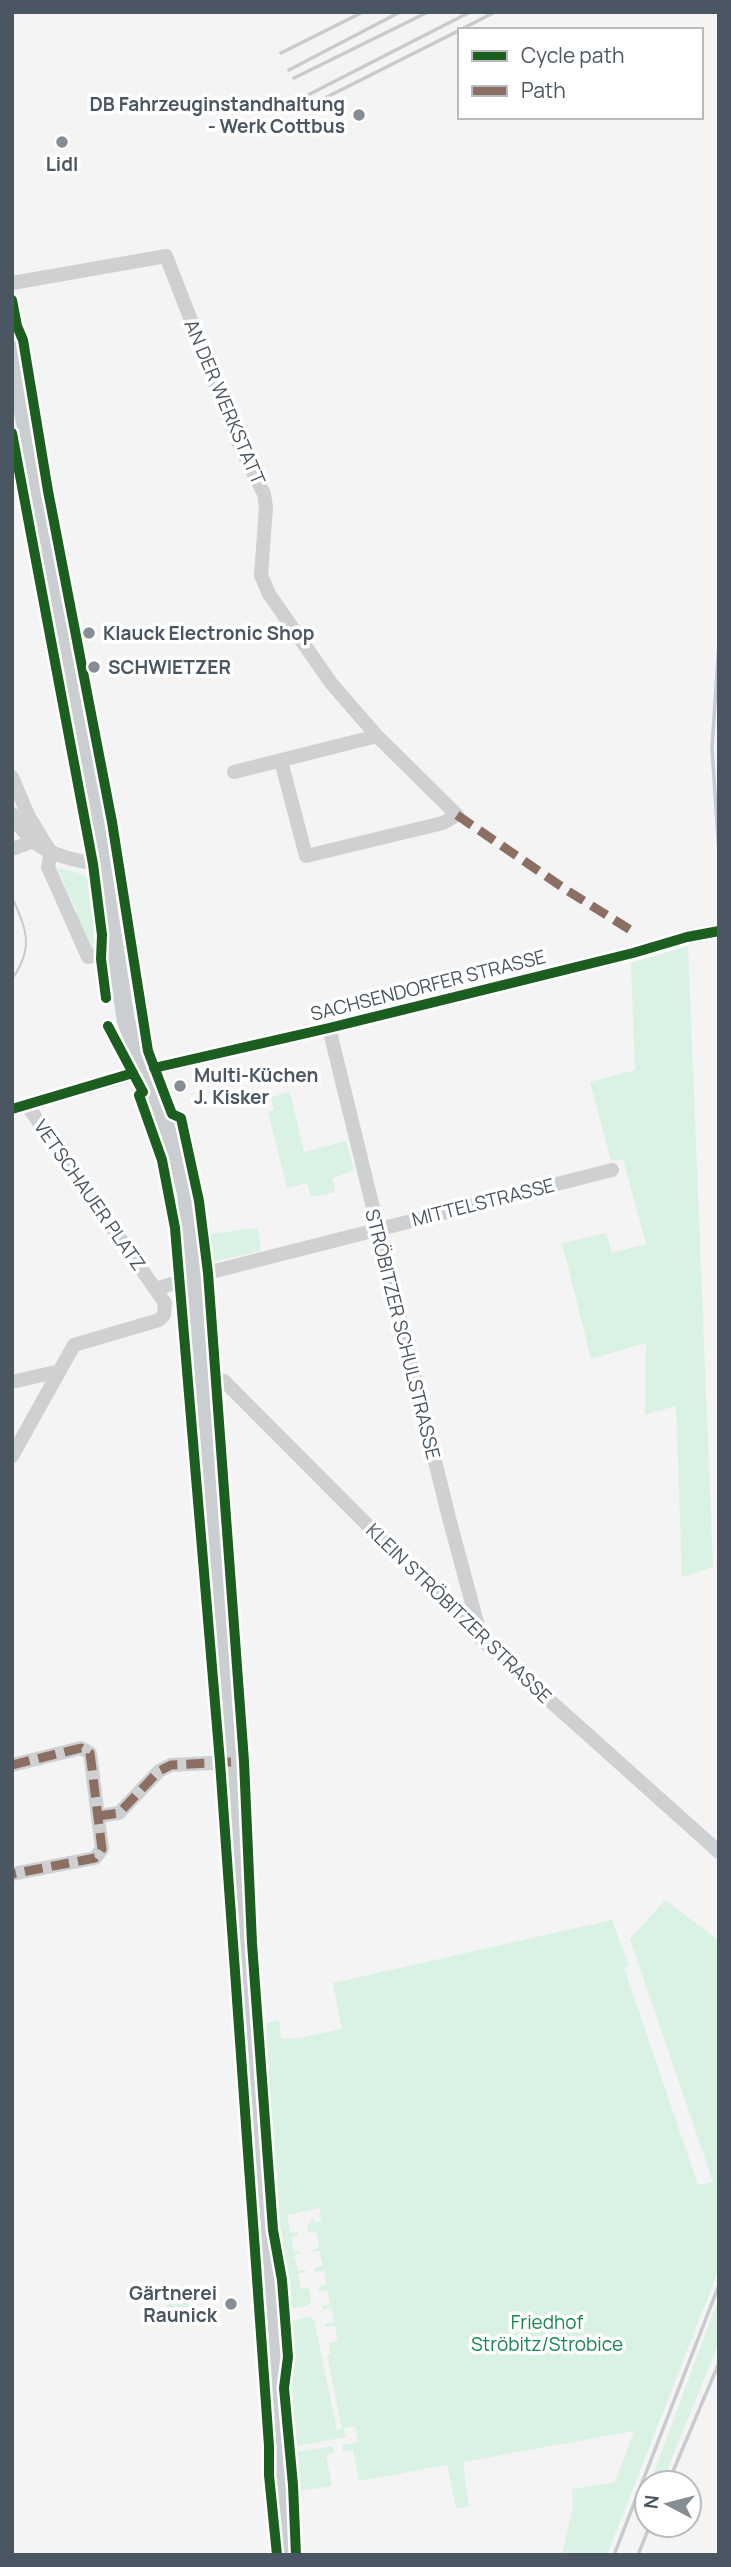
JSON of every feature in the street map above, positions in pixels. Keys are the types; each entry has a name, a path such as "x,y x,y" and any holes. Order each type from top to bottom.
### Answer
{"main road":[{"path":"12,350 127,1021 177,1157 186,1193 231,1762 286,2555"}],"street":[{"name":"AN DER WERKSTATT","path":"12,283 166,256 241,449 264,494 266,507 261,575 269,594 331,683 377,736 457,815 443,823 306,856 281,761"},
{"path":"234,772 377,736"},
{"path":"12,777 37,840"},
{"path":"12,814 23,833 37,840 51,853 102,865"},
{"path":"12,849 37,840"},
{"path":"51,853 48,867 88,957 115,951"},
{"name":"SACHSENDORFER STRASSE","path":"12,1110 144,1071 719,931"},
{"name":"STRÖBITZER SCHULSTRASSE","path":"329,1028 481,1639"},
{"name":"VETSCHAUER PLATZ","path":"27,1105 155,1289 192,1278"},
{"name":"MITTELSTRASSE","path":"192,1278 612,1170"},
{"path":"12,1456 74,1345 159,1320 164,1315 165,1303 155,1289"},
{"path":"12,1382 60,1371"},
{"name":"KLEIN STRÖBITZER STRASSE","path":"201,1379 224,1381 481,1639 719,1852"},
{"path":"12,1765 81,1748 89,1753 102,1849 96,1858 12,1874"},
{"path":"98,1816 119,1812 159,1771 171,1765 231,1762"}],"green space":[{"path":"57,868 81,874 92,883 99,949 92,949 74,917 77,912 69,894 62,890 65,885"},
{"path":"688,946 713,1567 682,1577 676,1406 645,1415 646,1343 591,1359 562,1243 606,1233 612,1253 646,1244 623,1159 611,1161 590,1082 635,1070 631,963"},
{"path":"290,1092 304,1152 346,1141 354,1171 332,1178 335,1192 311,1197 307,1183 287,1188 268,1112 274,1110 271,1097"},
{"path":"258,1228 261,1251 212,1262 209,1234"},
{"name":"Friedhof Ströbitz/Strobice","path":"665,1900 719,1941 719,2269 641,2469 633,2469 633,2489 607,2555 562,2555 573,2507 572,2489 615,2482 634,2431 463,2462 469,2507 456,2508 447,2465 359,2481 353,2450 343,2452 342,2445 358,2442 355,2426 344,2428 346,2437 291,2447 287,2388 290,2357 287,2322 309,2317 314,2320 337,2430 342,2428 327,2355 331,2354 329,2343 338,2341 335,2326 326,2327 325,2324 334,2322 331,2308 323,2309 322,2306 330,2304 327,2290 319,2291 318,2287 326,2285 324,2271 315,2272 315,2268 323,2266 319,2251 311,2250 319,2248 316,2232 308,2233 307,2226 311,2220 314,2219 315,2223 321,2221 320,2208 287,2215 290,2233 298,2232 298,2235 291,2237 294,2252 302,2251 294,2255 298,2271 306,2272 298,2274 301,2289 309,2288 311,2300 308,2306 286,2306 275,2228 262,2041 266,2040 265,2024 279,2020 281,2039 342,2029 333,1983 612,1920 629,1966 624,1968 698,2185 713,2182 630,1939"},
{"path":"188,2293 191,2322 176,2327 174,2318 170,2318 166,2298"},
{"path":"719,2297 719,2342 668,2469 655,2469"},
{"path":"333,2446 335,2453 326,2455 332,2486 295,2492 291,2453"}],"tram line":[{"path":"12,897 26,939 23,958 12,979"}],"railway":[{"path":"281,53 363,12"},
{"path":"289,70 400,12"},
{"path":"294,78 428,12"},
{"path":"308,95 470,12"},
{"path":"464,28 495,12"},
{"path":"313,104 458,31"},
{"path":"719,643 712,748 719,853"},
{"path":"614,2555 719,2285"},
{"path":"674,2469 719,2363"},
{"path":"638,2555 644,2539"}],"marked path":[{"path":"457,815 568,891 637,934"},
{"path":"12,1765 81,1748 90,1753 102,1849 95,1858 12,1874"},
{"path":"98,1816 119,1813 159,1771 171,1765 231,1762"}],"cycle path":[{"path":"12,300 23,340 48,491 112,822 148,1051 172,1114 181,1118 199,1201 208,1273 244,1761 252,1943 273,2230 282,2280 288,2357 284,2388 296,2555"},
{"path":"12,433 93,864 102,935 101,959 106,998"},
{"path":"154,1068 329,1028 719,931"},
{"path":"108,1026 143,1092 139,1095 162,1160 175,1228 220,1762 269,2475 277,2555"},
{"path":"12,1109 133,1073"}],"place":[{"name":"DB Fahrzeuginstandhaltung - Werk Cottbus","path":"359,115"},
{"name":"Lidl","path":"62,142"},
{"name":"Klauck Electronic Shop","path":"89,633"},
{"name":"SCHWIETZER","path":"94,667"},
{"name":"Multi-Küchen J. Kisker","path":"180,1086"},
{"name":"Gärtnerei Raunick","path":"231,2304"}]}
